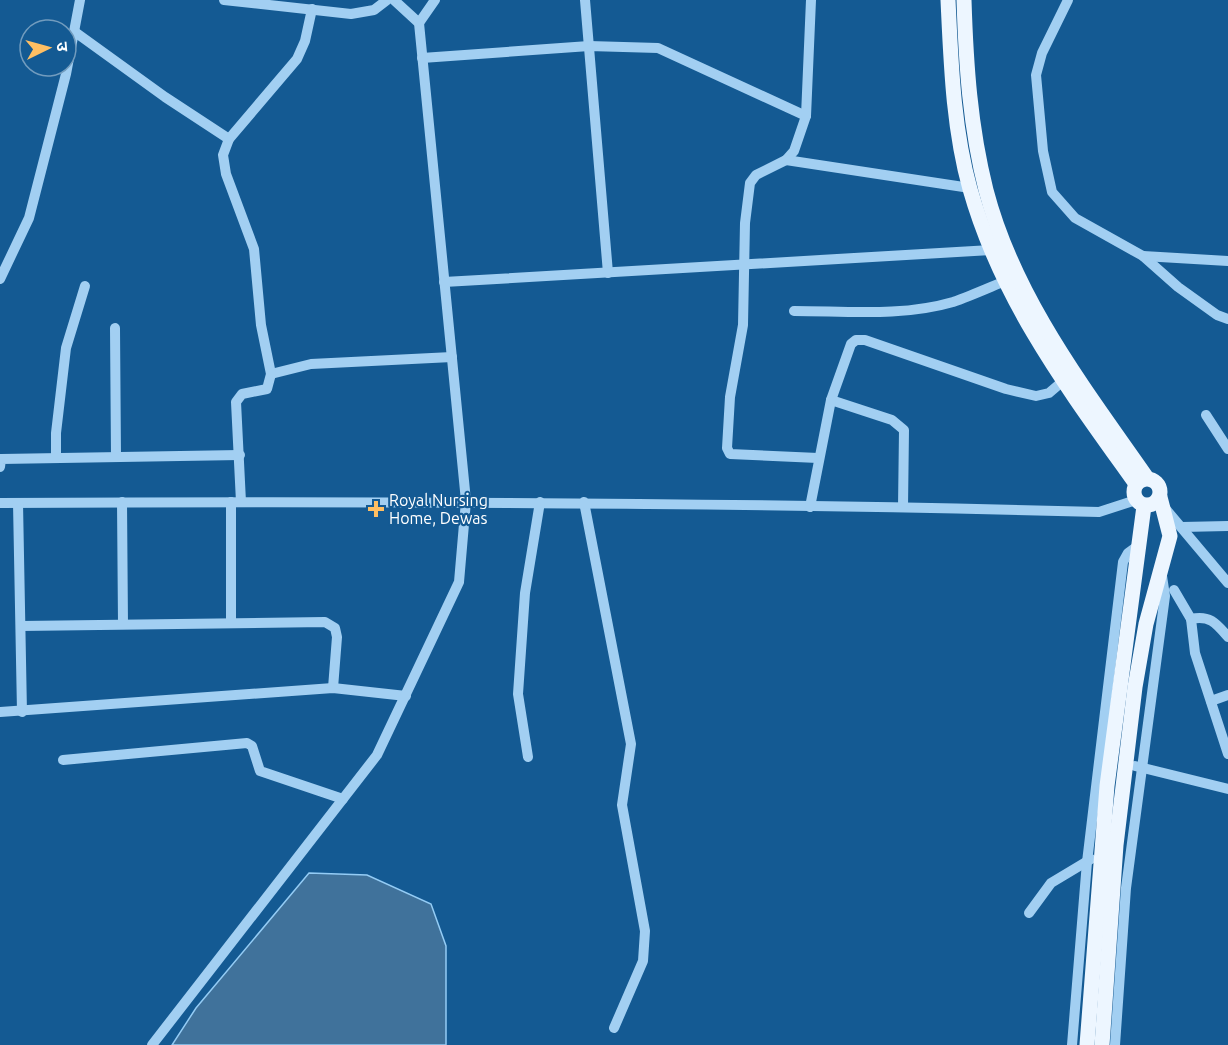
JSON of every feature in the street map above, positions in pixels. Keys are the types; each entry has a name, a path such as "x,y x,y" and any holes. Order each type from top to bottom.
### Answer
{"main road":[{"path":"948,0 956,117 970,188 991,250 1029,329 1062,381 1142,481 1159,485 1170,536 1146,624 1133,766 1116,845 1102,1045"},
{"path":"964,0 967,71 973,128 986,190 1006,249 1034,307 1142,481"},
{"path":"1087,1045 1107,786 1139,545 1140,503 1134,490 1142,481"},
{"path":"1140,503 1150,506 1162,502"}],"street":[{"path":"77,18 80,0"},
{"path":"224,0 351,14 374,10 387,0"},
{"path":"152,1045 376,755 459,582 466,501 422,58 418,23 394,0"},
{"path":"418,23 435,0"},
{"path":"585,0 608,273"},
{"path":"811,0 806,116 794,151 786,160 756,175 750,183 745,223 747,265 743,325 730,397 727,448 730,454 818,458"},
{"path":"1068,0 1042,53 1036,75 1046,174 1052,192 1075,218 1143,256 1178,287 1217,315 1228,319"},
{"path":"231,622 240,455 238,398 267,389 271,374 261,325 254,249 226,174 223,155 229,139 297,58 305,41 312,9"},
{"path":"78,34 165,98 229,139"},
{"path":"422,58 589,46 658,48 806,116"},
{"path":"0,279 29,218 64,78"},
{"path":"786,160 970,188"},
{"path":"444,282 991,250"},
{"path":"1143,256 1228,261"},
{"path":"794,311 892,311 925,308 952,302 1005,282"},
{"path":"56,458 56,433 66,348 85,286"},
{"path":"115,328 116,457"},
{"path":"810,507 831,400 851,344 856,340 865,340 1006,389 1036,396 1049,393 1062,381"},
{"path":"271,374 312,364 452,357"},
{"path":"831,400 892,420 904,430 903,507"},
{"path":"1206,415 1228,449"},
{"path":"0,461 240,455"},
{"path":"0,503 466,501 1099,512 1140,503"},
{"path":"18,502 22,712"},
{"path":"122,502 123,624"},
{"path":"528,756 518,694 525,593 540,502"},
{"path":"584,502 631,744 622,805 645,931 643,961 614,1028"},
{"path":"1162,502 1228,583"},
{"path":"1182,527 1228,526"},
{"path":"1072,1045 1087,862 1123,562 1128,553 1139,545"},
{"path":"1174,590 1191,619 1193,644 1228,754"},
{"path":"1191,619 1201,617 1214,620 1228,637"},
{"path":"21,626 325,622 335,628 337,637 333,688"},
{"path":"0,712 333,688 406,696"},
{"path":"1211,701 1228,695"},
{"path":"63,760 247,743 252,746 260,771 343,799"},
{"path":"1115,1045 1133,766 1228,789"},
{"path":"1029,913 1051,883 1101,854"}],"water":[{"path":"309,873 367,875 431,904 446,946 446,1045 172,1045 196,1008"}],"place":[{"name":"Royal Nursing Home, Dewas","path":"376,509"}]}
